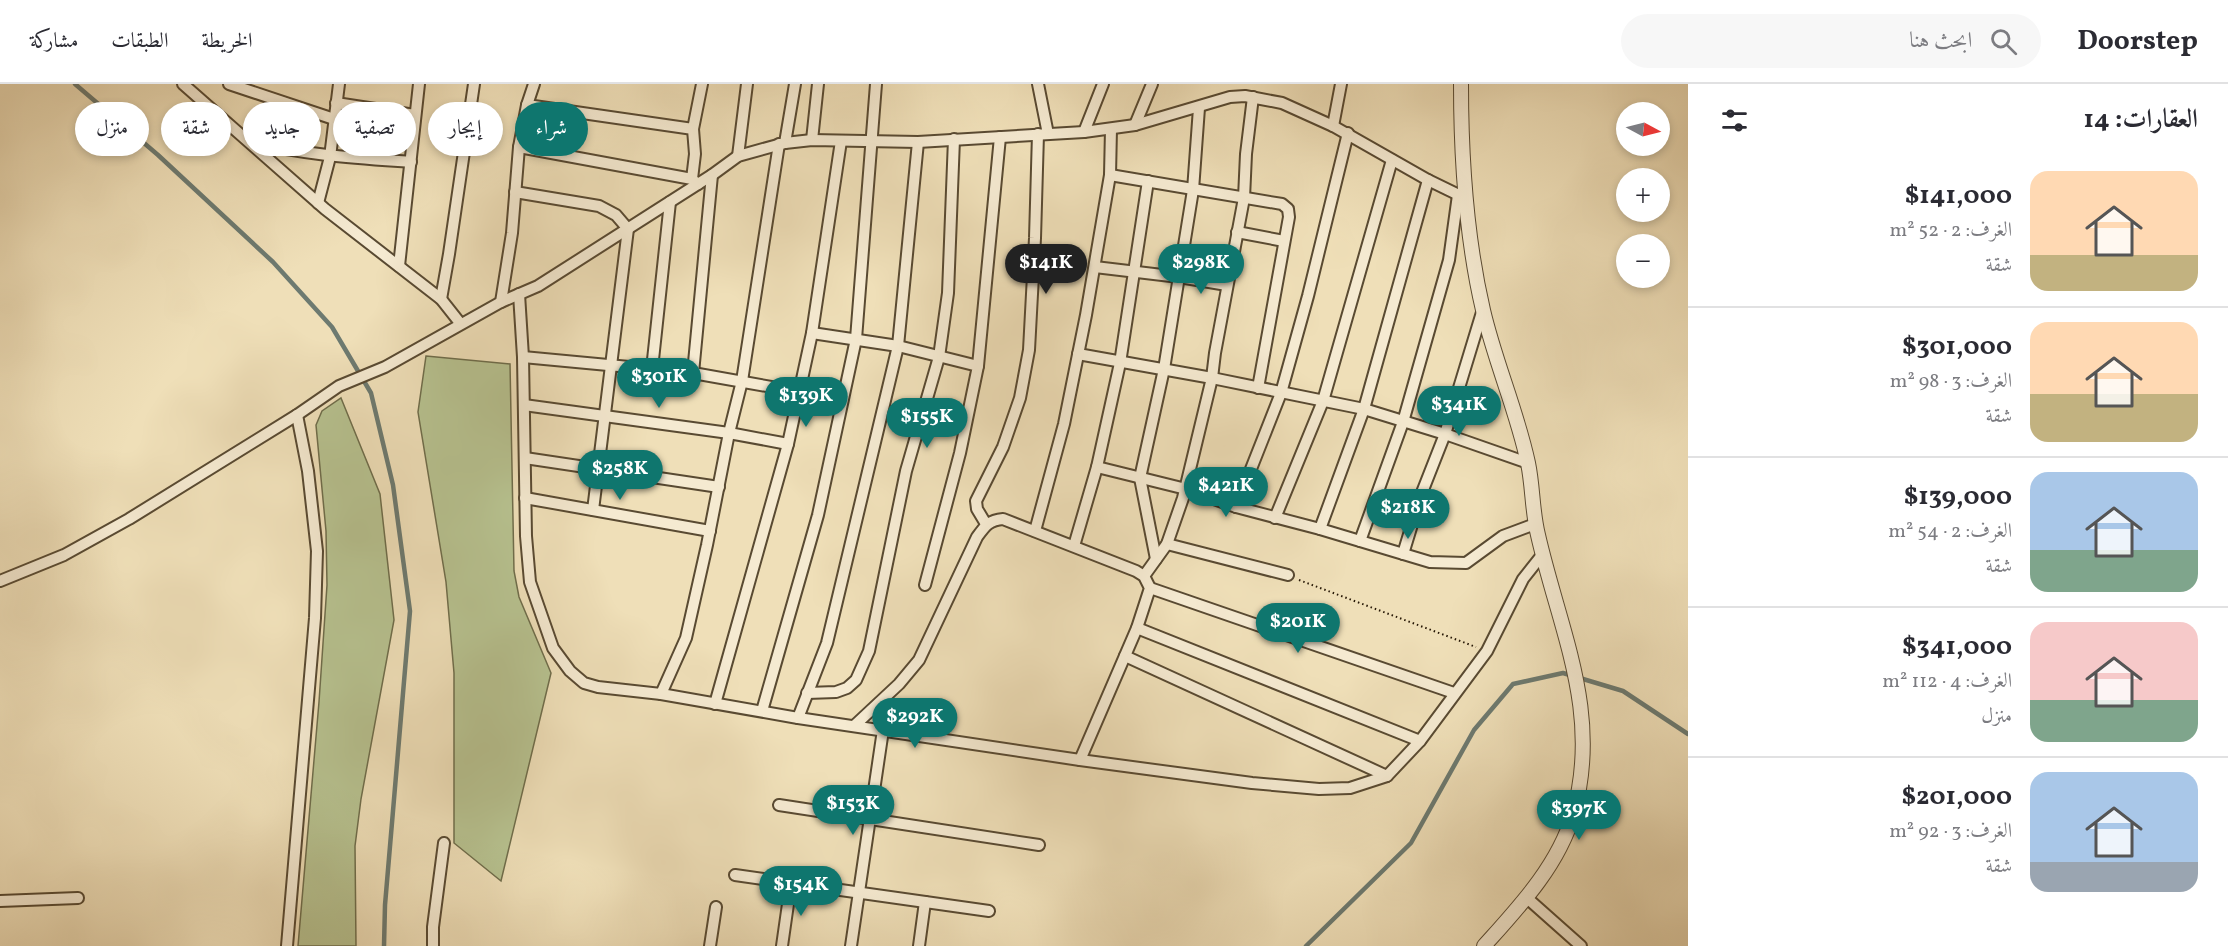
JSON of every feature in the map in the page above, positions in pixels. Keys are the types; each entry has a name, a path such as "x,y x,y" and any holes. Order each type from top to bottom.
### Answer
{"street":[{"path":"183,84 196,89 243,135"},
{"path":"229,84 333,118"},
{"path":"336,102 339,84"},
{"path":"416,105 418,84"},
{"path":"441,299 474,84"},
{"path":"528,102 534,84"},
{"path":"695,181 693,129 702,84"},
{"path":"738,156 747,84"},
{"path":"662,694 686,638 710,531 729,433 742,381 782,144 795,84"},
{"path":"812,140 818,84"},
{"path":"762,711 818,515 856,339 876,84"},
{"path":"986,524 977,509 976,501 1003,447 1020,398 1029,350 1043,134 1038,84"},
{"path":"1084,132 1103,84"},
{"path":"1135,125 1152,84"},
{"path":"1144,576 1167,544 1186,489 1212,378 1244,198 1249,96 1246,84"},
{"path":"1333,126 1341,84"},
{"path":"1360,541 1403,422 1449,260 1461,196 1461,84"},
{"path":"0,581 64,555 129,519 297,415 339,386 385,367 460,323 538,286 670,202 695,181 712,175 738,156 782,144 812,140 918,142 1084,132 1135,125 1230,97 1249,96 1282,103 1333,126 1461,196"},
{"path":"1156,559 1140,478 1164,369 1193,190 1199,108"},
{"path":"588,114 693,129"},
{"path":"318,203 330,157 333,128"},
{"path":"1035,531 1064,424 1095,267 1097,243 1110,175 1111,129"},
{"path":"1236,507 1281,393 1308,296 1347,133"},
{"path":"925,585 960,453 978,366 1000,136"},
{"path":"807,693 836,692 847,688 856,680 869,651 906,471 939,357 948,293 954,139"},
{"path":"715,704 788,444 800,392 812,333 841,141"},
{"path":"798,717 827,643 898,346 918,142"},
{"path":"266,156 318,203 441,299 460,323"},
{"path":"321,156 411,162"},
{"path":"399,266 412,156"},
{"path":"501,302 512,233 518,156"},
{"path":"566,156 695,181"},
{"path":"1275,518 1323,401 1392,160"},
{"path":"693,374 712,175"},
{"path":"1110,175 1286,206 1289,213 1258,388"},
{"path":"1320,529 1364,409 1428,180"},
{"path":"1074,546 1097,467 1120,363 1148,181"},
{"path":"515,192 599,206 616,215 628,229 593,510"},
{"path":"1461,196 1483,309 1528,463 1535,524 1542,555 1572,658 1581,701 1583,739 1580,781 1572,817 1556,853 1527,898 1484,946"},
{"path":"652,369 670,202"},
{"path":"1237,232 1284,241"},
{"path":"1095,267 1227,285"},
{"path":"519,294 523,357 526,536 530,582 553,648 570,671 584,683 598,687 662,694 854,726 1251,783 1319,789 1350,788 1387,776 1420,741 1487,651 1523,579 1542,555"},
{"path":"1403,554 1421,495 1445,434 1483,309"},
{"path":"812,333 898,346 978,366"},
{"path":"1078,354 1364,409 1528,463"},
{"path":"523,357 693,374 800,392"},
{"path":"524,405 729,433 788,444"},
{"path":"287,946 315,618 316,562 309,471 297,415"},
{"path":"525,458 719,487"},
{"path":"1097,467 1186,489 1236,507 1430,562 1466,563 1503,536 1535,524"},
{"path":"525,498 710,531"},
{"path":"854,726 899,684 919,660 977,537 986,524 994,519 1003,519 1035,531 1144,576 1150,588 1454,693"},
{"path":"1167,544 1288,575"},
{"path":"1080,760 1137,628 1150,588"},
{"path":"1137,628 1420,741"},
{"path":"1125,656 1387,776"},
{"path":"851,946 883,730"},
{"path":"779,806 1040,845"},
{"path":"433,946 433,927 444,843"},
{"path":"735,875 989,911"},
{"path":"783,946 791,883"},
{"path":"0,901 78,898"},
{"path":"1527,898 1581,946"},
{"path":"919,946 925,902"},
{"path":"710,946 716,907"}],"path":[{"path":"1288,575 1487,651"}],"green space":[{"path":"426,356 510,364 514,571 519,597 551,673 501,881 454,843 454,673 446,582 418,412"},
{"path":"341,398 380,494 394,620 361,799 355,846 356,946 298,946 327,585 326,531 316,425 322,411"}],"waterway":[{"path":"75,84 158,155 273,262 332,327 371,393 393,485 410,611 385,905 384,946"},
{"path":"1306,946 1411,843 1474,730 1513,684 1563,673 1623,691 1688,734"}]}
